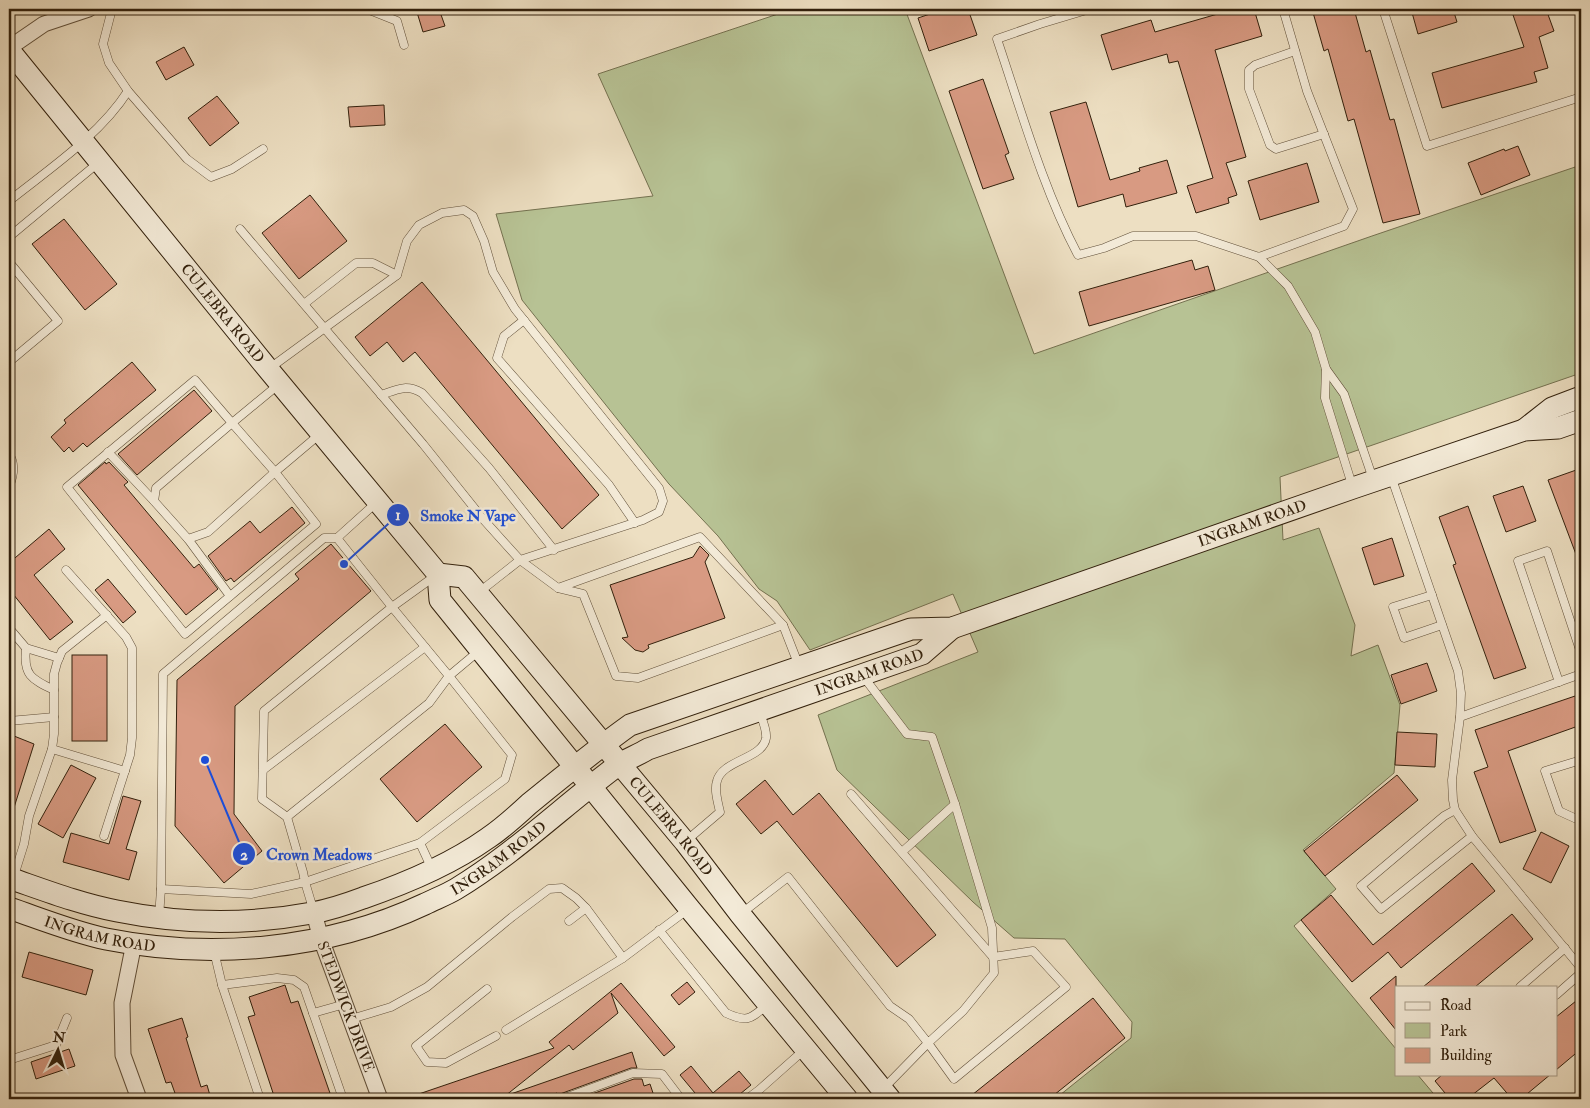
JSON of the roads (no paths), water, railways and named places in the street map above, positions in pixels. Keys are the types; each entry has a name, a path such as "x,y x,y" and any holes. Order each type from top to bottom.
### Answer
{"street":[{"path":"9,49 44,24 89,9"},
{"name":"CULEBRA ROAD","path":"9,49 99,162 438,574 464,577 685,842 740,914 886,1094"},
{"name":"INGRAM ROAD","path":"1524,430 1552,408 1581,397"},
{"name":"INGRAM ROAD","path":"11,878 69,898 115,911 159,918 207,922 258,921 314,913 399,886 445,864 489,838 575,766 630,725 911,629 952,628 1524,430 1558,428 1581,420"},
{"path":"438,574 440,600 689,908 847,1099"},
{"name":"INGRAM ROAD","path":"9,908 106,939 153,946 213,950 321,939 364,928 408,912 454,890 503,858 620,764 648,749 922,654 952,628"},
{"name":"STEDWICK DRIVE","path":"314,913 321,939 380,1099"},
{"path":"134,943 122,1003 122,1055 139,1099"}],"lane":[{"path":"112,9 103,44 110,63 128,91 187,159 211,177 232,170 263,150"},
{"path":"367,9 397,21 404,45"},
{"path":"1090,9 997,39 1034,151 1066,233 1078,255 1104,248 1133,236 1196,236 1259,257 1288,286 1315,332 1326,369 1325,398 1353,488"},
{"path":"1259,257 1344,226 1353,209 1307,91 1283,9"},
{"path":"1383,9 1427,146 1581,97"},
{"path":"1579,9 1581,16"},
{"path":"1295,51 1255,65 1249,70 1249,89 1270,145 1276,149 1324,134"},
{"path":"9,202 82,141 118,105 128,91"},
{"path":"9,237 99,162"},
{"path":"154,501 156,488 232,423 274,376 325,328 397,275 407,241 419,225 442,213 464,210 474,216 493,272 515,309 659,488 663,501 659,512 644,520 520,560 478,594"},
{"path":"240,229 325,328 483,519 520,560 558,588 583,594 616,676 638,678 783,626"},
{"path":"9,262 58,321 9,362"},
{"path":"304,304 356,263 372,263 397,275"},
{"path":"524,320 504,336 497,358 609,485 635,523"},
{"path":"1326,369 1344,394 1382,479 1404,511 1458,671 1461,694 1460,717 1452,780 1455,810 1472,836 1581,968"},
{"path":"195,380 232,423 275,472 316,524 185,634 67,487 195,380"},
{"path":"381,395 402,388 413,388 422,393 489,468 554,550"},
{"path":"188,539 208,532 322,432"},
{"path":"108,452 188,539 230,596"},
{"path":"9,454 14,471 9,487"},
{"path":"159,918 161,889 163,674 324,538 337,538 379,501"},
{"path":"558,588 700,537 783,626 800,668"},
{"path":"161,889 251,894 304,882 420,843 505,779 512,755 337,538"},
{"path":"1558,682 1518,561 1547,551 1581,653"},
{"path":"66,570 126,637 132,648 132,738 130,755 104,836"},
{"path":"314,913 287,816 262,799 264,712 392,607 438,574"},
{"path":"1432,595 1393,607 1404,638 1442,625"},
{"path":"11,878 24,844 29,816 52,748 54,674 62,651 107,615"},
{"path":"9,628 26,648 60,658"},
{"path":"26,648 24,663 28,674 54,690"},
{"path":"263,770 425,648"},
{"path":"287,816 429,704 449,676 480,650"},
{"path":"1460,717 1581,674"},
{"path":"862,675 907,734 932,737 955,804 992,928 994,973 963,1011 928,1043 886,1094"},
{"path":"685,842 720,812 716,782 721,771 760,748 766,739 759,711"},
{"path":"9,721 54,717"},
{"path":"52,748 125,771"},
{"path":"1581,760 1545,771 1559,811 1581,822"},
{"path":"851,794 993,957"},
{"path":"902,852 955,804"},
{"path":"1455,810 1444,816 1361,886 1381,910 1472,836"},
{"path":"420,843 432,870"},
{"path":"740,914 788,877 890,1006 909,1019 954,1079 1066,987 1033,952 993,957"},
{"path":"351,1019 391,1007 427,987 549,889 562,888 576,898 586,908 623,958"},
{"path":"569,921 586,908"},
{"path":"506,1030 623,958 689,908"},
{"path":"659,930 726,1013 738,1018 752,1018 768,1004"},
{"path":"1521,986 1565,948"},
{"path":"213,950 222,985 260,1099"},
{"path":"1558,993 1581,973"},
{"path":"222,985 277,978 294,980 304,987 343,1099"},
{"path":"486,989 416,1046 427,1062 446,1063 496,1036"},
{"path":"313,1013 345,1004"},
{"path":"9,1060 56,1045 67,1018"},
{"path":"747,1099 760,1090 806,1049"},
{"path":"562,1099 633,1074 662,1074 681,1099"}],"place":[{"name":"Smoke N Vape","path":"344,564"},
{"name":"Crown Meadows","path":"205,760"}]}
